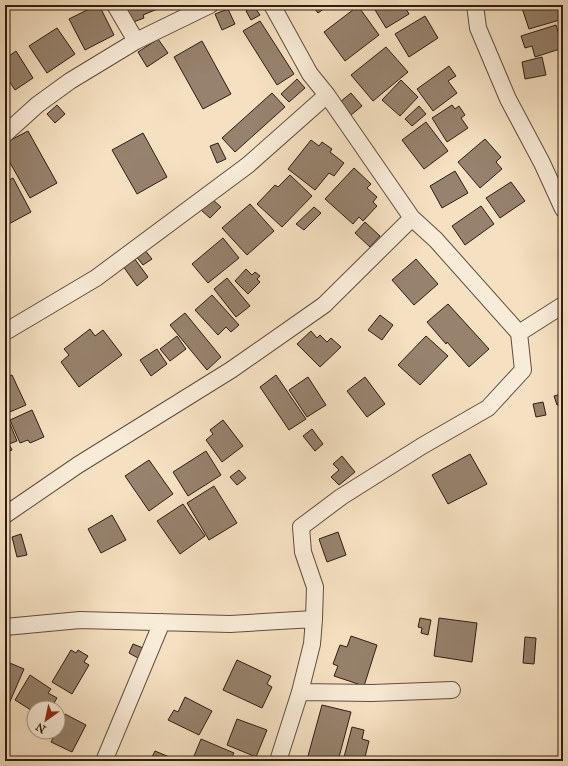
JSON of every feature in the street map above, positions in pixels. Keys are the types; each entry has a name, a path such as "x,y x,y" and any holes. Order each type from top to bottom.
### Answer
{"street":[{"path":"115,5 136,41"},
{"path":"5,134 36,104 70,80 136,41 210,5"},
{"path":"272,5 310,74 327,95 412,218 436,240 519,334 523,370 488,408 422,446 348,493 302,527 303,552 314,587 312,644 300,692 278,761"},
{"path":"475,5 478,28 508,99 542,163 563,209"},
{"path":"8,328 102,274 248,165 327,95"},
{"path":"5,515 78,465 231,370 324,304 412,218"},
{"path":"519,334 563,305"},
{"path":"5,627 80,620 230,624 314,619"},
{"path":"104,761 162,622"},
{"path":"300,692 372,693 452,690"}],"building":[{"path":"99,5 114,35 85,50 69,19"},
{"path":"124,5 167,5 143,15 144,18 131,23"},
{"path":"312,5 329,5 318,13"},
{"path":"372,5 408,5 405,7 409,14 386,28"},
{"path":"533,5 563,5 563,19 529,29 522,8"},
{"path":"254,6 260,15 251,20 246,11"},
{"path":"358,6 379,35 345,61 324,32"},
{"path":"228,9 235,24 222,30 215,14"},
{"path":"425,16 438,38 409,57 395,34"},
{"path":"260,21 294,74 277,85 243,31"},
{"path":"556,25 563,48 535,57 532,46 525,48 521,36"},
{"path":"57,28 75,54 47,73 29,46"},
{"path":"158,39 168,53 147,67 138,52"},
{"path":"202,41 231,94 203,109 174,57"},
{"path":"386,47 408,72 373,101 351,75"},
{"path":"16,51 33,78 15,90 5,75 5,59"},
{"path":"542,57 546,75 525,79 522,62"},
{"path":"449,66 456,76 448,81 457,93 433,111 417,89"},
{"path":"297,79 305,88 289,102 281,94"},
{"path":"401,80 418,97 400,116 382,100"},
{"path":"272,93 285,107 235,152 222,138"},
{"path":"351,93 362,106 351,115 340,102"},
{"path":"57,105 65,114 55,123 47,114"},
{"path":"452,105 455,109 459,106 465,115 461,118 468,128 447,142 432,118"},
{"path":"419,106 426,114 412,126 405,119"},
{"path":"426,122 448,151 424,169 402,140"},
{"path":"28,131 57,183 30,198 5,154 5,143"},
{"path":"143,133 167,177 137,194 112,150"},
{"path":"485,139 501,157 496,162 502,169 480,188 458,162"},
{"path":"311,140 319,146 322,142 332,149 330,152 344,163 334,176 329,173 315,190 288,169"},
{"path":"218,143 226,159 217,163 210,146"},
{"path":"354,168 371,184 367,188 377,197 373,202 377,206 363,221 359,217 353,224 325,199"},
{"path":"455,171 468,193 442,208 430,186"},
{"path":"5,173 9,180 13,178 31,212 5,226"},
{"path":"290,175 312,196 282,227 257,204 275,185 278,187"},
{"path":"511,182 525,201 500,218 486,198"},
{"path":"212,199 221,207 210,218 201,210"},
{"path":"250,204 274,231 247,255 222,228"},
{"path":"481,206 494,224 465,245 452,226"},
{"path":"314,207 321,213 304,230 296,224"},
{"path":"365,222 380,236 370,247 355,233"},
{"path":"223,238 239,258 208,283 192,264"},
{"path":"144,249 152,259 143,265 135,255"},
{"path":"134,258 148,277 137,286 123,266"},
{"path":"416,259 438,284 414,305 392,280"},
{"path":"246,269 252,275 255,272 260,276 257,279 260,282 248,294 235,281"},
{"path":"227,278 250,306 236,317 214,289"},
{"path":"212,295 239,325 231,332 226,327 218,335 195,310"},
{"path":"448,304 489,349 469,367 427,322"},
{"path":"185,313 221,357 207,370 170,325"},
{"path":"380,315 393,325 382,340 368,330"},
{"path":"90,329 95,336 103,330 122,355 79,387 61,362 69,355 64,349"},
{"path":"311,331 317,338 320,335 327,342 331,338 341,347 320,367 297,344"},
{"path":"177,336 186,349 170,361 160,349"},
{"path":"426,336 448,356 420,385 398,365"},
{"path":"157,349 167,364 151,376 140,360"},
{"path":"12,375 26,405 5,414 5,378"},
{"path":"276,375 306,419 289,430 260,387"},
{"path":"308,377 326,405 307,417 289,390"},
{"path":"365,377 385,404 367,417 347,391"},
{"path":"561,394 563,403 557,405 554,396"},
{"path":"543,402 546,415 536,417 533,404"},
{"path":"32,410 44,437 30,443 28,440 20,443 10,420"},
{"path":"8,419 17,441 9,444 12,450 5,453 5,420"},
{"path":"223,420 243,446 222,462 206,440 213,434 210,430"},
{"path":"312,429 323,444 315,451 303,436"},
{"path":"206,451 221,475 188,496 173,472"},
{"path":"470,454 487,484 448,504 432,475"},
{"path":"342,456 355,472 339,485 331,477 339,470 333,464"},
{"path":"149,460 173,494 149,511 125,476"},
{"path":"239,470 246,478 237,485 230,477"},
{"path":"214,486 237,523 209,540 187,503"},
{"path":"183,504 205,536 180,554 157,521"},
{"path":"112,515 126,540 101,553 88,529"},
{"path":"338,532 346,555 327,562 319,539"},
{"path":"21,534 27,555 17,557 12,537"},
{"path":"420,618 431,620 428,635 421,633 422,628 418,627"},
{"path":"439,618 477,623 472,662 434,656"},
{"path":"351,636 377,645 364,686 334,676 338,666 333,664 340,645 347,647"},
{"path":"525,637 536,638 534,664 523,663"},
{"path":"133,644 143,648 138,658 129,653"},
{"path":"71,650 76,653 78,650 88,656 84,662 89,665 72,694 52,682"},
{"path":"237,660 271,676 267,684 272,687 262,708 223,690"},
{"path":"5,661 24,669 5,713"},
{"path":"30,675 51,689 48,693 57,698 56,700 26,700 26,707 15,700"},
{"path":"185,697 212,711 199,735 168,720 174,710 178,712"},
{"path":"322,705 351,712 338,761 326,761 308,756"},
{"path":"66,715 86,725 72,752 51,742 52,740 66,740"},
{"path":"237,719 267,730 256,757 227,745"},
{"path":"352,727 364,730 362,739 369,741 364,761 344,757"},
{"path":"201,739 234,753 230,761 192,761"},
{"path":"155,751 174,759 173,761 150,761"},
{"path":"5,753 16,761 5,761"}]}
